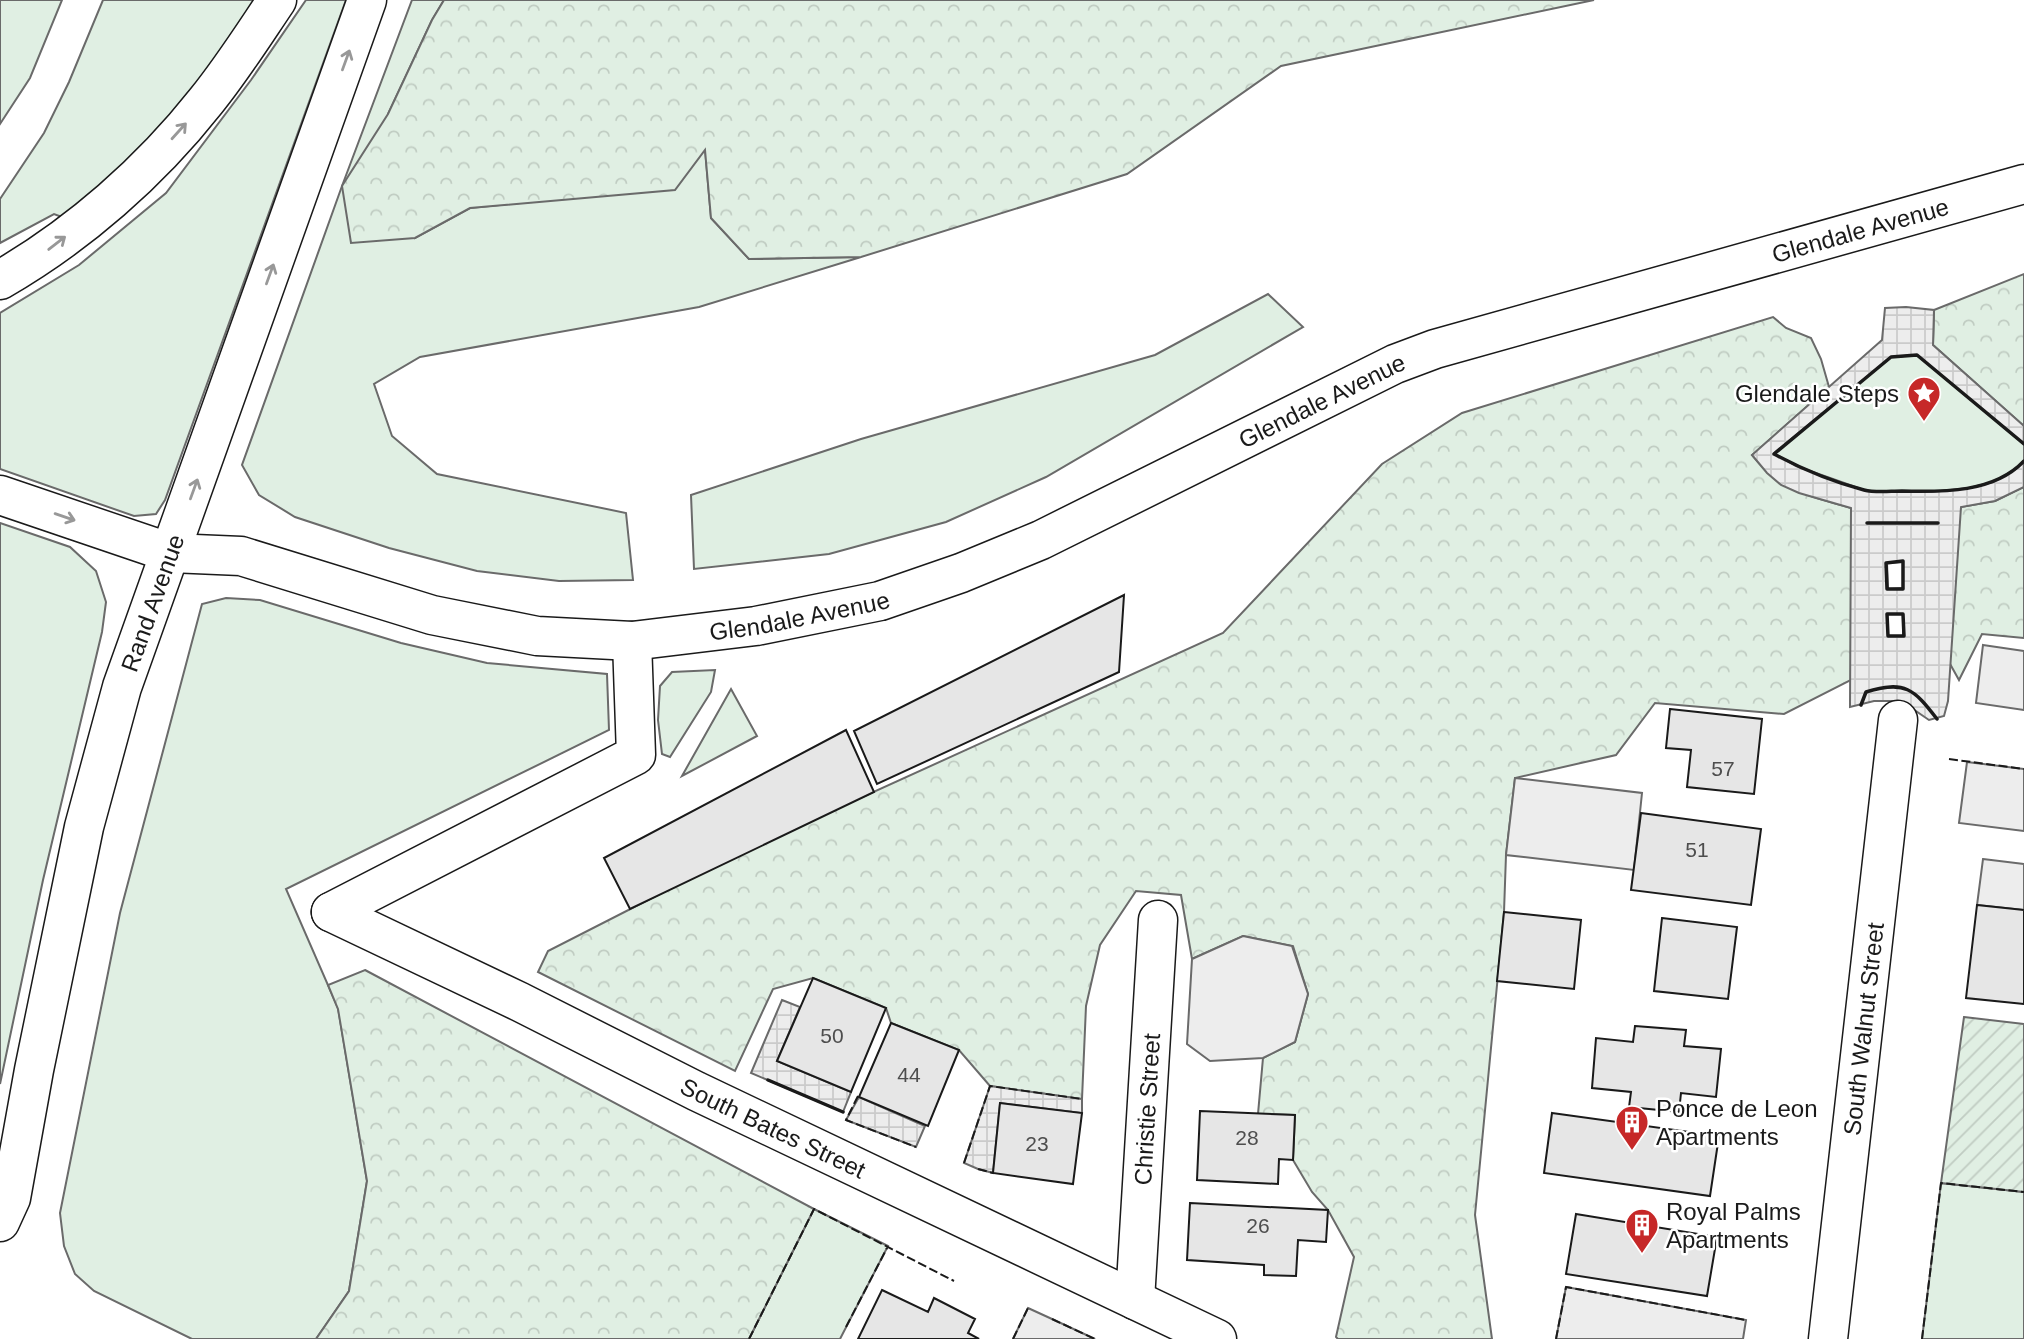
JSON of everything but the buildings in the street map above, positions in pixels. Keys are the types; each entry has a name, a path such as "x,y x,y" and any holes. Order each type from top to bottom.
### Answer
{"street":[{"path":"0,280 34,261 134,182 206,102 278,0"},
{"name":"Rand Avenue","path":"0,1222 11,1198 34,1070 84,827 122,687 368,0"},
{"name":"Glendale Avenue","path":"0,495 171,553 241,556 432,615 537,636 632,640 756,626 880,601 961,573 1041,540 1395,364 1435,349 2024,184"},
{"name":"South Bates Street","path":"632,640 636,755 331,912 520,1002 708,1097 1217,1339"},
{"name":"South Walnut Street","path":"1828,1339 1898,720"},
{"name":"Christie Street","path":"1135,1300 1158,920"}],"green space":[{"path":"0,0 62,0 30,78 0,124"},
{"path":"103,0 260,0 161,131 109,182 62,217 54,214 0,243 0,199 44,133 69,82"},
{"path":"306,0 346,0 165,500 156,514 134,516 0,469 0,313 79,265 166,193 251,80"},
{"path":"412,0 444,0 388,114 415,238 470,208 569,198 705,149 711,218 749,259 861,257 699,307 420,357 374,384 392,436 437,474 626,513 633,580 559,581 477,571 389,548 295,517 259,495 242,465"},
{"path":"444,0 1594,0 1281,66 1127,174 861,257 749,259 711,218 705,150 675,190 470,208 415,238 351,243 342,186 388,114"},
{"path":"2024,274 2024,426 1933,345 1934,310"},
{"path":"1268,294 1303,327 1046,477 946,522 829,554 694,569 691,495 861,439 1155,355"},
{"path":"1773,317 1786,328 1811,338 1821,359 1829,387 1752,455 1774,477 1796,491 1851,508 1851,680 1784,714 1655,703 1616,755 1515,778 1475,1215 1492,1339 1336,1337 1354,1257 1328,1210 1312,1192 1293,1160 1295,1115 1258,1114 1263,1058 1295,1042 1308,994 1293,946 1243,936 1192,959 1181,895 1136,891 1100,945 1086,1006 1082,1099 990,1086 959,1050 891,1023 886,1008 813,978 773,989 735,1071 538,972 548,951 746,850 1223,633 1382,464 1462,413"},
{"path":"1917,355 2024,444 2024,461 2012,472 1983,485 1967,488 1878,492 1829,479 1774,454 1891,357"},
{"path":"2024,487 2024,638 1982,634 1959,680 1925,619 1961,507 1995,501"},
{"path":"0,523 70,547 96,571 106,602 102,632 43,880 0,1084"},
{"path":"226,598 260,600 401,643 487,663 607,674 609,730 286,889 338,1008 367,1181 349,1291 316,1339 192,1339 94,1291 75,1274 64,1246 60,1213 120,913 202,604"},
{"path":"715,670 711,692 670,757 662,754 658,720 660,686 672,672"},
{"path":"731,689 757,736 682,776"},
{"path":"365,970 814,1209 749,1339 316,1339 349,1291 367,1181 338,1009 328,985"},
{"path":"1964,1017 2024,1024 2024,1192 1941,1183"},
{"path":"1941,1183 2024,1192 2024,1339 1922,1339"},
{"path":"814,1209 888,1246 840,1339 749,1339"}],"shaded area":[{"name":"Glendale Steps","path":"1885,308 1934,310 1933,345 2024,426 2024,444 1917,355 1891,357 1774,453 1796,466 1867,491 1932,492 1969,488 1993,482 2016,469 2024,461 2024,487 1995,501 1961,507 1948,701 1944,716 1929,720 1907,705 1891,701 1874,701 1850,707 1851,508 1781,485 1752,455 1882,340","holes":["1903,562 1903,588 1888,589 1887,563","1887,614 1903,614 1903,636 1888,636"]},
{"path":"1983,645 2024,651 2024,710 1976,703"},
{"path":"1967,762 2024,769 2024,831 1959,823"},
{"path":"1515,778 1642,793 1634,870 1506,855"},
{"path":"1983,859 2024,864 2024,910 1977,905"},
{"path":"1243,936 1292,946 1308,994 1295,1042 1263,1058 1210,1061 1187,1044 1192,959"},
{"path":"782,1000 800,1007 777,1061 851,1092 843,1112 751,1073"},
{"path":"990,1086 1082,1099 1082,1113 1000,1103 993,1173 978,1169 964,1163"},
{"path":"859,1097 925,1126 916,1147 846,1120"},
{"path":"1566,1287 1746,1320 1743,1339 1556,1339"},
{"path":"1028,1308 1052,1319 1095,1339 1013,1339"}],"fence":[{"path":"1949,759 2024,769"},
{"path":"964,1163 990,1086 1082,1099"},
{"path":"858,1096 846,1120 916,1147"},
{"path":"978,1169 993,1173"},
{"path":"1922,1339 1941,1183 2024,1192"},
{"path":"749,1339 814,1209 954,1281"},
{"path":"846,1327 888,1246"},
{"path":"1556,1339 1566,1287 1746,1320"},
{"path":"1013,1339 1028,1308"},
{"path":"1052,1319 1095,1339"}],"wall":[{"path":"2024,444 1917,355 1891,357 1774,454 1829,479 1878,492 1951,490 1983,485 2012,472 2024,461"},
{"path":"1867,523 1938,523"},
{"path":"1903,561 1903,589 1887,589 1886,563 1903,561"},
{"path":"1887,614 1903,614 1904,636 1888,636 1887,614"},
{"path":"1861,705 1866,692 1900,687 1922,700 1937,719"},
{"path":"768,1080 843,1112"}],"place":[{"name":"Glendale Steps","path":"1924,423"},
{"name":"Ponce de Leon Apartments","path":"1632,1152"},
{"name":"Royal Palms Apartments","path":"1642,1255"}]}
